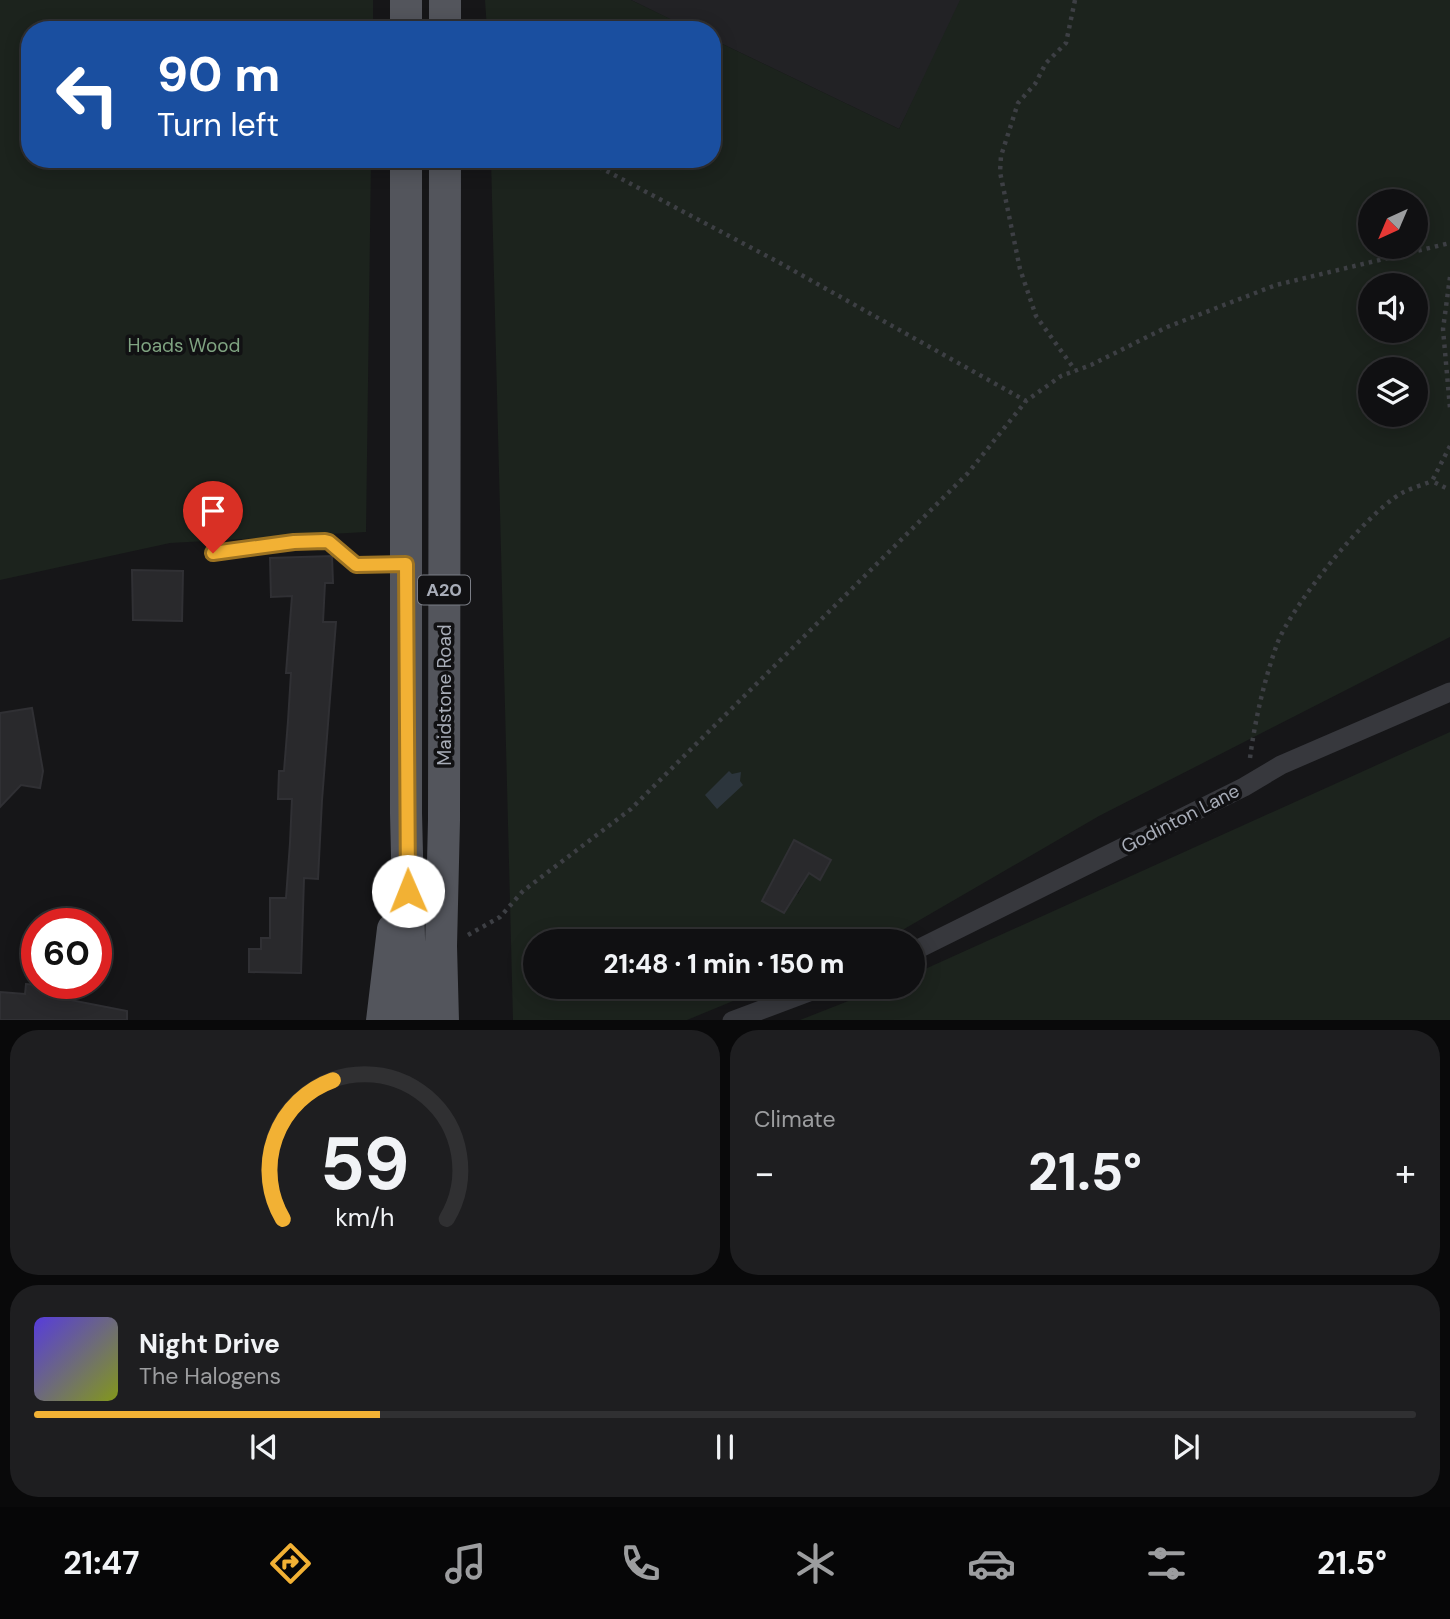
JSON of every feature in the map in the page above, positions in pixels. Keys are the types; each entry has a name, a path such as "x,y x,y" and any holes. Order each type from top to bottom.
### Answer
{"main road":[{"path":"406,0 406,21"},
{"path":"445,0 445,21"},
{"name":"Maidstone Road","path":"406,168 406,813 411,1020"},
{"name":"Maidstone Road","path":"443,1020 441,946 444,820 445,168"},
{"path":"382,1020 406,813"}],"street":[{"name":"Godinton Lane","path":"925,946 1244,787 1281,765 1450,692"},
{"path":"732,1020 789,999"}],"lane":[{"path":"213,553 294,542 325,541 356,565 406,564"}],"path":[{"path":"1075,0 1066,43 1046,63 1035,84 1018,103 1001,156 1000,172 1020,269 1036,316 1076,370"},
{"path":"601,168 780,263 1026,401"},
{"path":"441,946 500,917 523,891 631,809 968,473 1026,401 1061,376 1167,327 1276,285 1450,243"},
{"path":"1450,277 1443,329 1450,408"},
{"path":"1244,787 1255,720 1278,642 1311,590 1363,524 1402,493 1432,481 1450,446"},
{"path":"1432,481 1450,490"}],"shaded area":[{"path":"631,0 963,0 899,129 721,43 721,21 674,21"},
{"path":"729,771 732,774 741,772 740,781 743,785 717,809 705,795"}],"green space":[{"name":"Hoads Wood","path":"0,0 373,0 373,21 21,21 21,168 371,168 366,532 170,543 0,580"},
{"path":"485,0 631,0 674,21 486,21"},
{"path":"960,0 1450,0 1450,637 1099,816 904,929 523,929 523,999 738,999 687,1020 513,1020 491,168 721,168 721,43 899,129","holes":["795,841 831,860 821,879 809,873 798,894 794,893"]},
{"path":"1450,732 1450,1020 800,1020 853,999 925,999 925,969"}],"building":[{"path":"332,556 333,583 325,583 323,622 336,622 318,879 304,878 301,973 249,972 249,949 261,949 261,938 270,938 270,898 286,898 290,843 292,799 278,799 279,771 284,771 288,721 291,673 286,673 292,596 271,597 270,558"},
{"path":"132,570 183,571 182,621 133,620"},
{"path":"32,708 43,771 40,788 21,785 0,807 0,713"},
{"path":"794,840 831,860 820,880 809,873 784,913 762,901"},
{"path":"0,992 21,994 21,999 65,999 127,1011 127,1020 0,1020"}],"route":[{"path":"213,553 294,542 325,541 362,567 406,564 408,891"}]}
